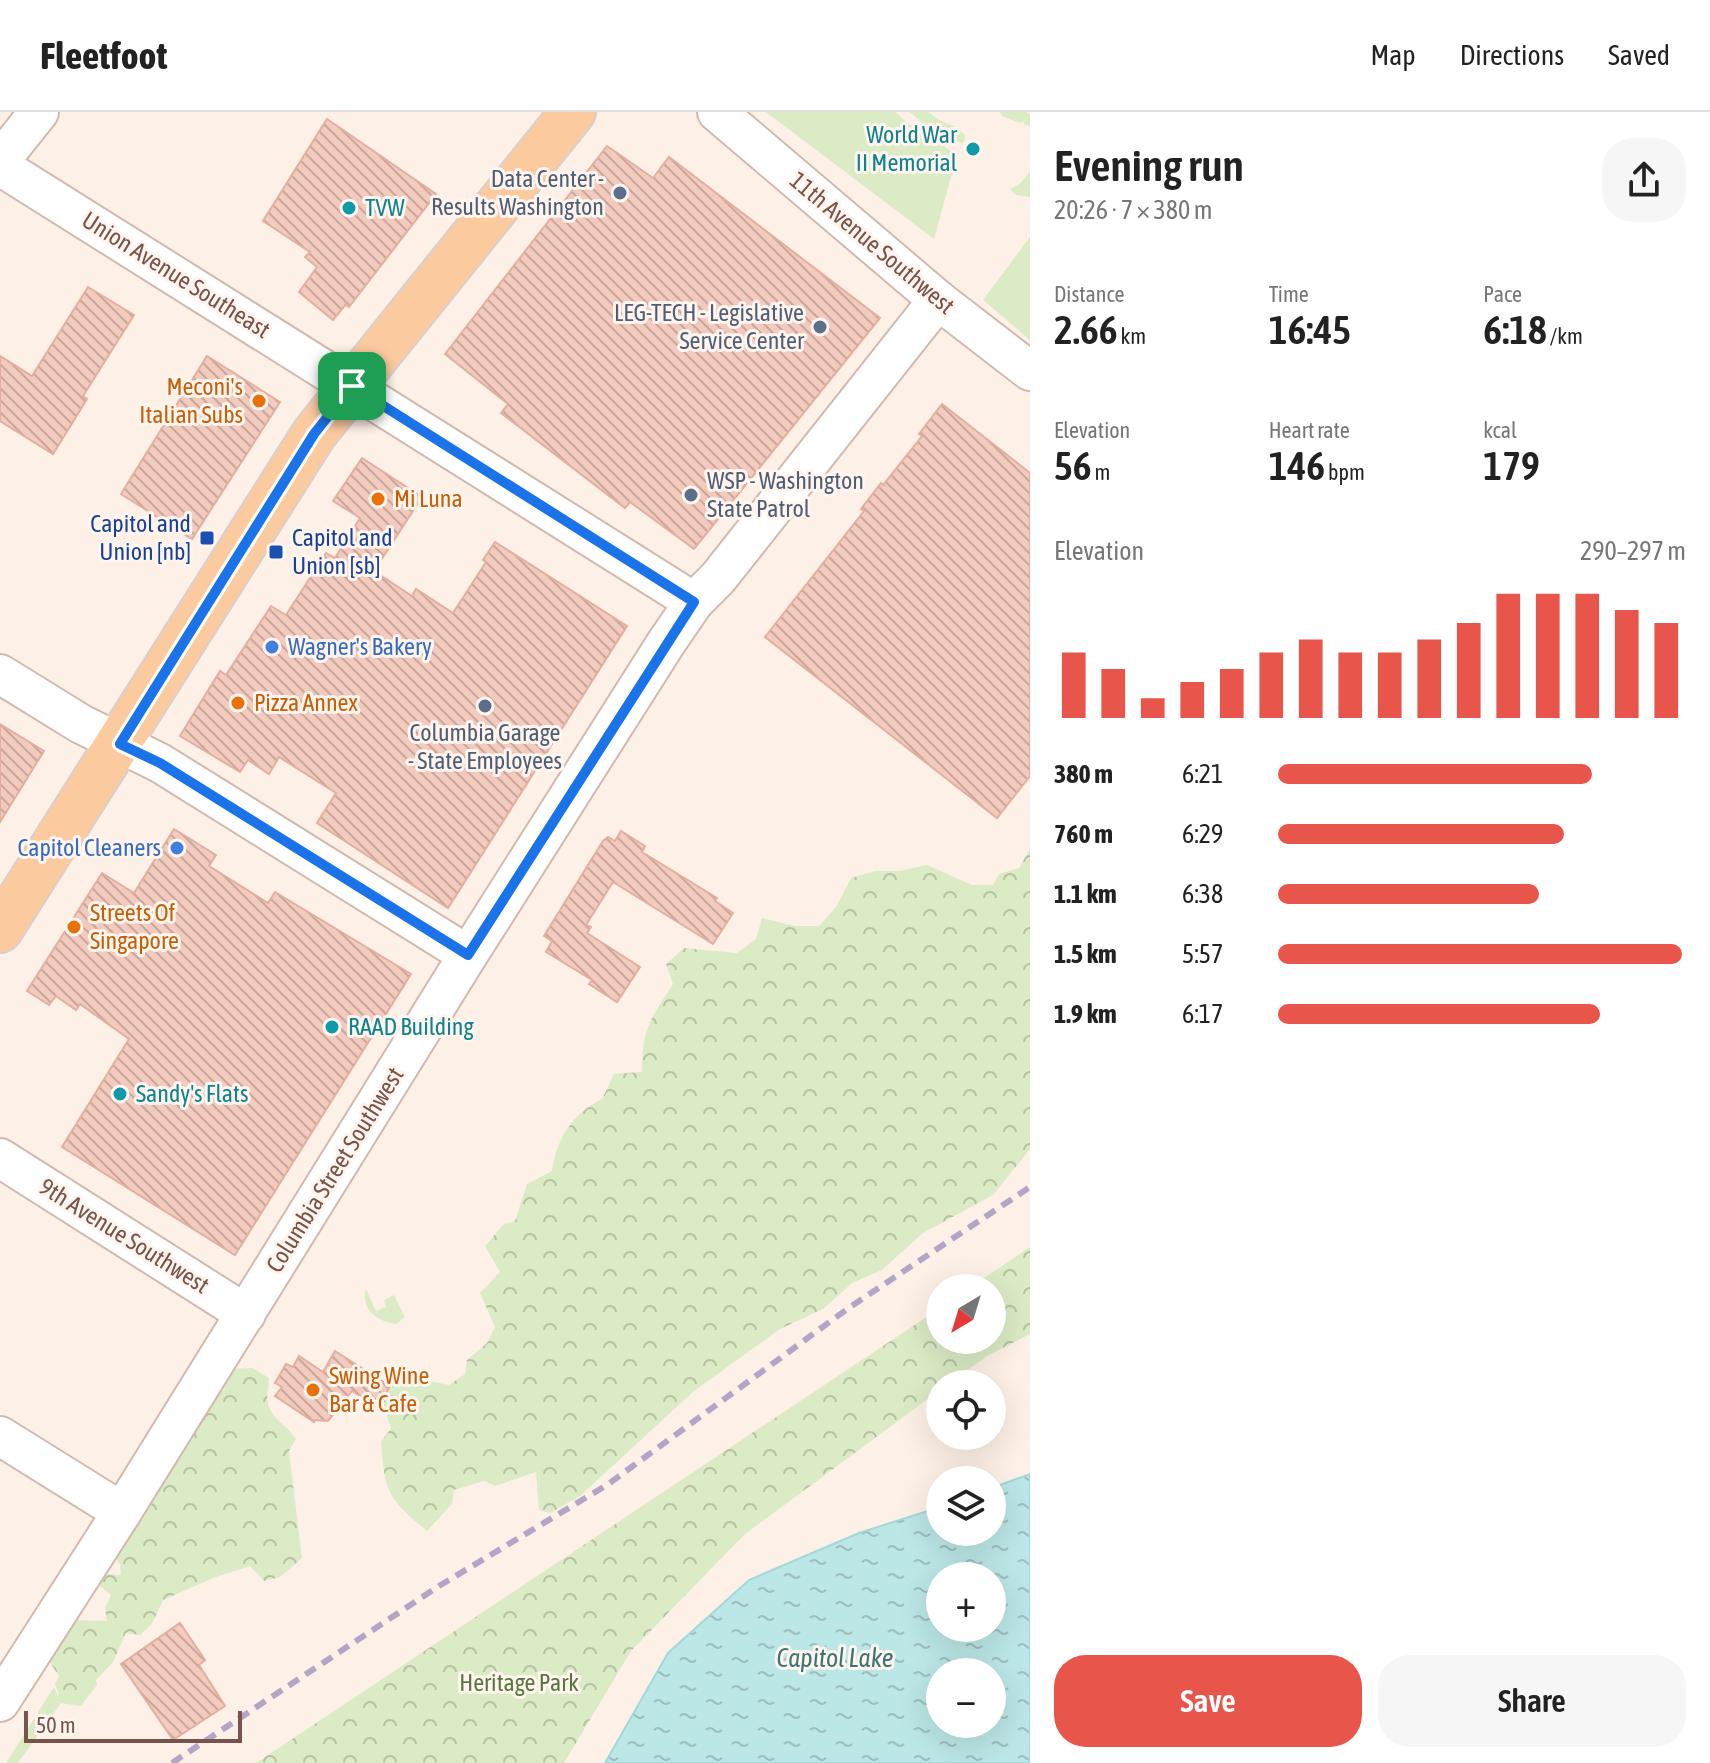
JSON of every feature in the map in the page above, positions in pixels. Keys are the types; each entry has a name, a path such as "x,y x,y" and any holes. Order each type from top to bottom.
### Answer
{"main road":[{"path":"0,930 314,434 573,112"}],"street":[{"path":"0,163 39,112"},
{"name":"11th Avenue Southwest","path":"717,112 938,300 1030,371"},
{"name":"Union Avenue Southeast","path":"0,163 694,602"},
{"name":"Columbia Street Southwest","path":"0,1702 122,1512 468,955 694,602 718,578 938,300"},
{"path":"0,674 81,724 160,763 468,955"},
{"name":"9th Avenue Southwest","path":"0,1158 246,1314"},
{"path":"0,1436 122,1512"}],"green space":[{"path":"766,112 895,112 957,155 934,239"},
{"path":"909,112 929,112 961,131 965,140 962,144 934,132"},
{"path":"1000,112 1030,114 1030,127 1025,126 1023,121 1020,123 1002,116"},
{"path":"1030,171 1030,197 1016,195 1010,189 1021,183"},
{"path":"1030,237 1030,340 983,300"},
{"path":"1030,849 1030,1149 993,1195 923,1233 882,1270 852,1283 823,1309 780,1329 694,1391 580,1496 550,1513 539,1510 536,1472 495,1486 484,1481 454,1490 452,1504 427,1531 404,1510 391,1494 384,1473 381,1442 391,1428 383,1405 389,1381 419,1379 449,1385 465,1374 467,1360 487,1343 495,1327 480,1293 500,1272 485,1246 504,1224 515,1221 527,1184 552,1171 557,1148 568,1128 574,1119 602,1099 614,1074 642,1072 649,1025 673,984 666,964 684,948 737,953 756,939 762,918 795,926 819,926 836,907 851,878 875,871 900,871 927,865 972,885 993,885 999,874 1019,868"},
{"name":"Heritage Park","path":"1030,1247 1030,1334 1006,1346 1006,1274 990,1274"},
{"path":"366,1289 376,1311 386,1307 384,1300 394,1295 405,1317 396,1324 377,1317 366,1303"},
{"name":"Heritage Park","path":"926,1317 926,1354 991,1354 968,1370 926,1370 926,1400 745,1534 631,1651 564,1763 256,1763"},
{"path":"253,1368 269,1378 267,1398 270,1409 296,1439 289,1451 302,1558 280,1577 264,1581 250,1566 163,1600 152,1624 140,1635 126,1633 113,1662 96,1680 97,1685 81,1706 53,1702 59,1695 55,1684 59,1676 49,1661 55,1647 75,1620 107,1621 105,1608 111,1595 99,1585 108,1574 121,1575 120,1564 105,1546 207,1398 225,1389 219,1380 228,1369"},
{"path":"54,1687 58,1696 53,1702 61,1703 18,1763 6,1763"}],"water":[{"name":"Capitol Lake","path":"1030,1474 1030,1763 605,1763 668,1653 749,1580 859,1533 926,1511 926,1546 1006,1546 1006,1483"}],"building":[{"name":"TVW","path":"327,119 436,194 349,307 346,304 333,320 299,292 317,267 305,257 310,252 263,221"},
{"path":"607,146 653,178 669,157 880,318 694,549 630,502 625,508 501,413 508,404 445,354"},
{"path":"88,287 134,315 83,396 87,399 53,454 0,421 0,356 32,376"},
{"path":"207,356 280,402 192,539 121,494"},
{"path":"942,404 1030,473 1030,776 997,818 765,637 864,511 861,509 881,483 883,485 922,436 919,434"},
{"path":"362,458 422,497 374,571 412,596 416,589 453,613 486,562 483,560 495,542 627,626 448,908 317,823 336,793 279,757 269,774 248,760 240,772 180,736 220,671 226,675 271,606 286,615 326,553 335,558 360,518 333,501"},
{"path":"0,724 44,751 0,822"},
{"path":"174,829 216,855 209,866 268,903 275,892 411,974 235,1255 62,1147 129,1039 80,1004 76,1010 56,996 49,1005 27,991 102,873 134,893"},
{"path":"621,831 645,846 642,852 717,898 715,901 733,913 713,944 613,882 586,925 591,927 587,933 640,967 617,1002 589,984 592,980 546,952 552,941 544,936 603,841 608,837 615,841"},
{"name":"Swing Wine Bar & Cafe","path":"335,1351 390,1386 378,1407 352,1391 328,1421 314,1422 275,1396 282,1387 275,1383 286,1364 293,1367 299,1356 323,1372"},
{"path":"180,1623 205,1660 199,1665 225,1706 173,1740 121,1664"}],"railway":[{"path":"172,1763 439,1586 607,1485 850,1307 1030,1187"}],"place":[{"name":"World War II Memorial","path":"973,149"},
{"name":"Data Center - Results Washington","path":"620,193"},
{"name":"TVW","path":"349,208"},
{"name":"LEG-TECH - Legislative Service Center","path":"820,327"},
{"name":"Meconi's Italian Subs","path":"259,401"},
{"name":"WSP - Washington State Patrol","path":"691,495"},
{"name":"Mi Luna","path":"378,499"},
{"name":"Capitol and Union [nb]","path":"207,538"},
{"name":"Capitol and Union [sb]","path":"276,552"},
{"name":"Wagner's Bakery","path":"272,647"},
{"name":"Pizza Annex","path":"238,703"},
{"name":"Columbia Garage - State Employees","path":"485,706"},
{"name":"Capitol Cleaners","path":"177,848"},
{"name":"Streets Of Singapore","path":"74,927"},
{"name":"RAAD Building","path":"332,1027"},
{"name":"Sandy's Flats","path":"120,1094"},
{"name":"Swing Wine Bar & Cafe","path":"313,1390"}],"route":[{"path":"352,386 694,602 468,955 160,763 120,744 314,434 352,386"}]}
